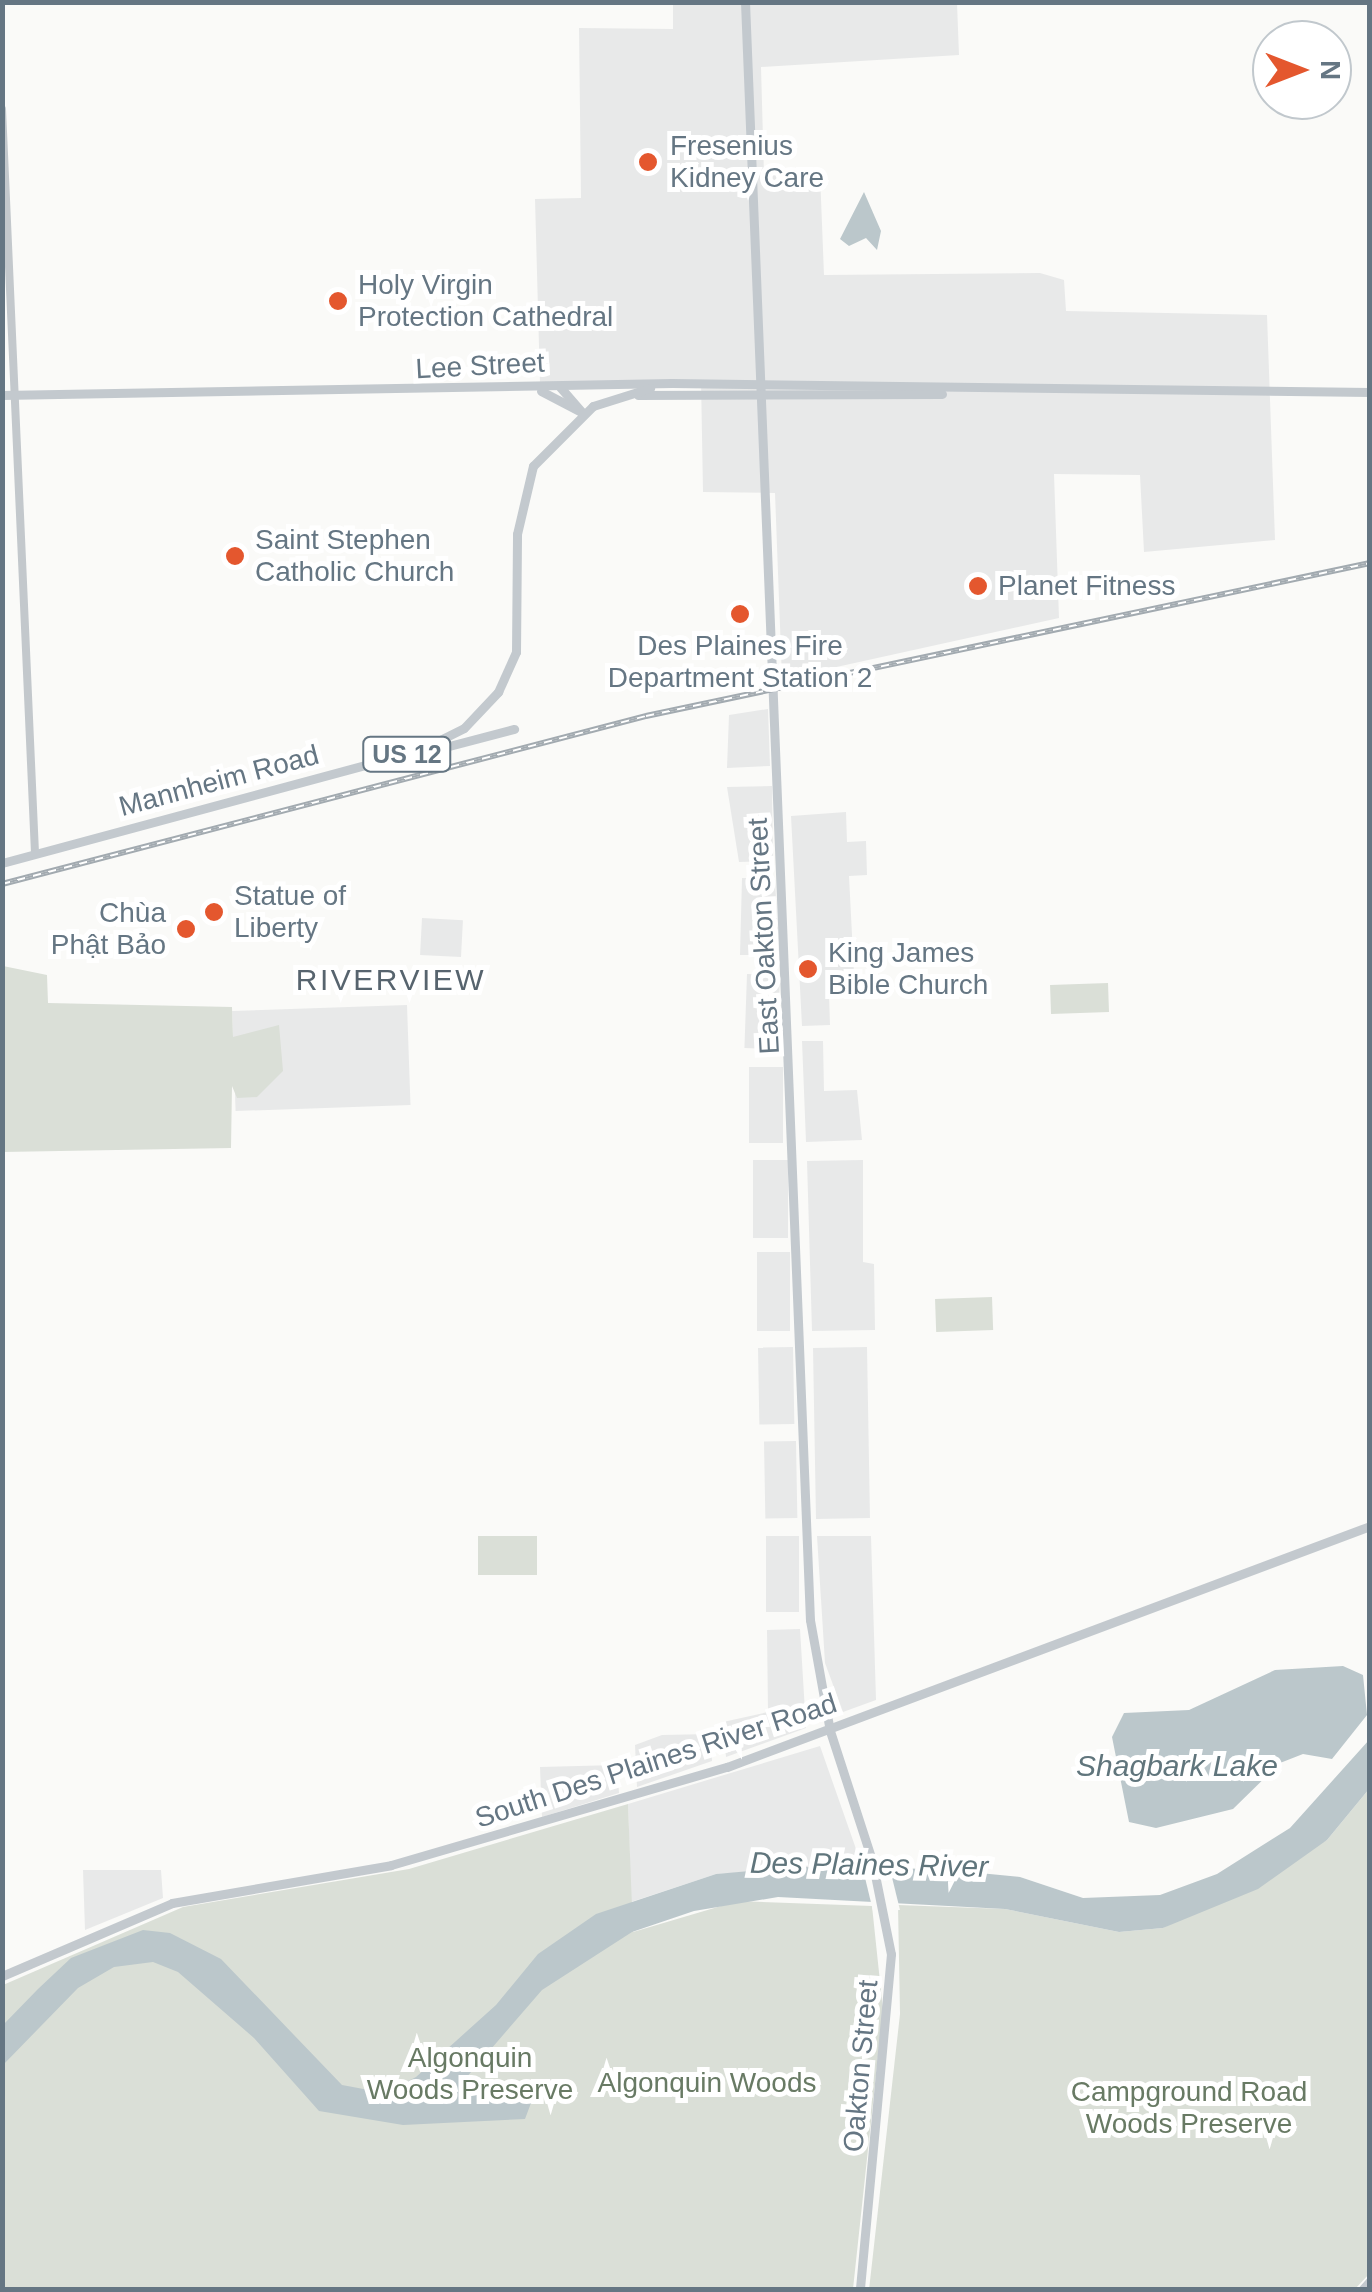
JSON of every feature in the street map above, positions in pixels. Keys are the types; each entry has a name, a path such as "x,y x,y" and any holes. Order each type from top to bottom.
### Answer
{"main road":[{"name":"East Oakton Street","path":"745,2 810,1620 830,1731 872,1860"},
{"name":"Lee Street","path":"2,395 533,388 672,382 762,390"},
{"name":"US 12","path":"620,395 672,382"},
{"path":"553,386 578,398 583,412"},
{"path":"533,388 583,412"},
{"name":"Lee Street","path":"620,395 762,390 1370,392"},
{"name":"Mannheim Road","path":"2,863 418,752 464,728 506,680 519,640 520,501 533,466 583,412 620,395"},
{"path":"418,752 514,729"},
{"name":"South Des Plaines River Road","path":"2,1976 156,1907 443,1852 830,1731 1370,1526"},
{"name":"Oakton Street","path":"861,2290 891,2015 886,1914 872,1860"},
{"path":"1362,2290 1370,2281"}],"street":[{"path":"2,109 35,854"}],"shaded area":[{"path":"673,3 957,3 959,55 761,67 764,175 820,173 824,275 1040,273 1064,280 1066,311 1267,315 1275,540 1144,552 1140,475 1054,474 1059,618 782,679 775,493 703,492 701,380 540,383 535,199 581,198 579,28 673,29"},
{"path":"768,709 770,766 727,768 729,715"},
{"path":"772,786 773,861 739,862 727,787"},
{"path":"846,812 847,842 866,841 867,875 849,876 855,994 829,994 830,1025 802,1026 791,816"},
{"path":"742,878 775,879 779,955 740,955"},
{"path":"422,918 463,920 461,957 420,955"},
{"path":"747,974 780,975 777,1049 744,1048"},
{"path":"407,1005 410,1105 236,1111 232,1011"},
{"path":"802,1041 823,1041 824,1091 857,1090 862,1140 806,1142"},
{"path":"749,1067 783,1067 783,1143 749,1143"},
{"path":"753,1160 788,1160 788,1238 753,1238"},
{"path":"863,1160 863,1262 874,1264 875,1330 812,1331 807,1161"},
{"path":"757,1252 790,1252 790,1331 757,1331"},
{"path":"793,1347 794,1424 759,1425 758,1348"},
{"path":"867,1347 870,1518 816,1519 813,1348"},
{"path":"796,1441 797,1518 765,1519 764,1442"},
{"path":"766,1536 799,1536 799,1612 766,1612"},
{"path":"817,1536 871,1536 876,1700 843,1712 825,1663"},
{"path":"800,1629 806,1728 726,1757 723,1722 768,1712 767,1630"},
{"path":"711,1734 712,1761 637,1787 635,1745 662,1735"},
{"path":"820,1746 862,1866 716,1874 631,1902 628,1804"},
{"path":"617,1765 619,1793 542,1817 540,1767"},
{"path":"83,1870 161,1870 163,1898 85,1930"}],"green space":[{"path":"3,966 47,975 48,1003 232,1007 233,1037 279,1025 283,1071 257,1097 237,1098 232,1086 231,1148 3,1152"},
{"path":"1108,983 1109,1012 1051,1014 1050,985"},
{"path":"992,1297 993,1330 936,1332 935,1299"},
{"path":"478,1536 537,1536 537,1575 478,1575"},
{"name":"Campground Road Woods Preserve","path":"1369,1789 1370,2273 1355,2289 869,2290 900,2014 898,1905 1005,1909 1119,1932 1163,1928 1327,1840"},
{"name":"Algonquin Woods Preserve","path":"628,1804 633,1932 738,1901 872,1906 883,2010 853,2289 3,2290 3,1985 183,1907 409,1869"}],"water":[{"path":"864,192 881,231 877,250 866,238 849,246 840,239"},
{"name":"Shagbark Lake","path":"1343,1666 1363,1675 1367,1715 1332,1759 1303,1754 1280,1763 1233,1809 1156,1828 1129,1822 1112,1737 1124,1713 1189,1710 1275,1670"},
{"path":"1369,1740 1369,1789 1327,1840 1258,1889 1163,1928 1119,1932 1005,1909 778,1897 694,1911 632,1932 542,1990 459,2086 471,2095 523,2094 531,2103 525,2119 403,2125 319,2111 254,2038 178,1972 153,1962 114,1967 78,1988 3,2065 3,2025 38,1989 71,1958 143,1930 170,1933 221,1959 342,2085 385,2093 416,2077 496,2005 538,1954 596,1914 716,1874 796,1867 938,1869 1020,1877 1083,1898 1160,1895 1217,1874 1290,1828"}],"pier":[{"path":"861,1861 888,1861 900,1910 873,1911"}],"railway":[{"path":"2,884 646,716 1370,563"}],"place":[{"name":"Fresenius Kidney Care","path":"648,162"},
{"name":"Holy Virgin Protection Cathedral","path":"338,301"},
{"name":"Saint Stephen Catholic Church","path":"235,556"},
{"name":"Planet Fitness","path":"978,586"},
{"name":"Des Plaines Fire Department Station 2","path":"740,614"},
{"name":"Statue of Liberty","path":"214,912"},
{"name":"Chùa Phật Bảo","path":"186,929"},
{"name":"King James Bible Church","path":"808,969"}],"district":[{"name":"RIVERVIEW","path":"391,980"}],"water label":[{"name":"Des Plaines River","path":"869,1865"}],"park label":[{"name":"Algonquin Woods","path":"707,2083"}]}
